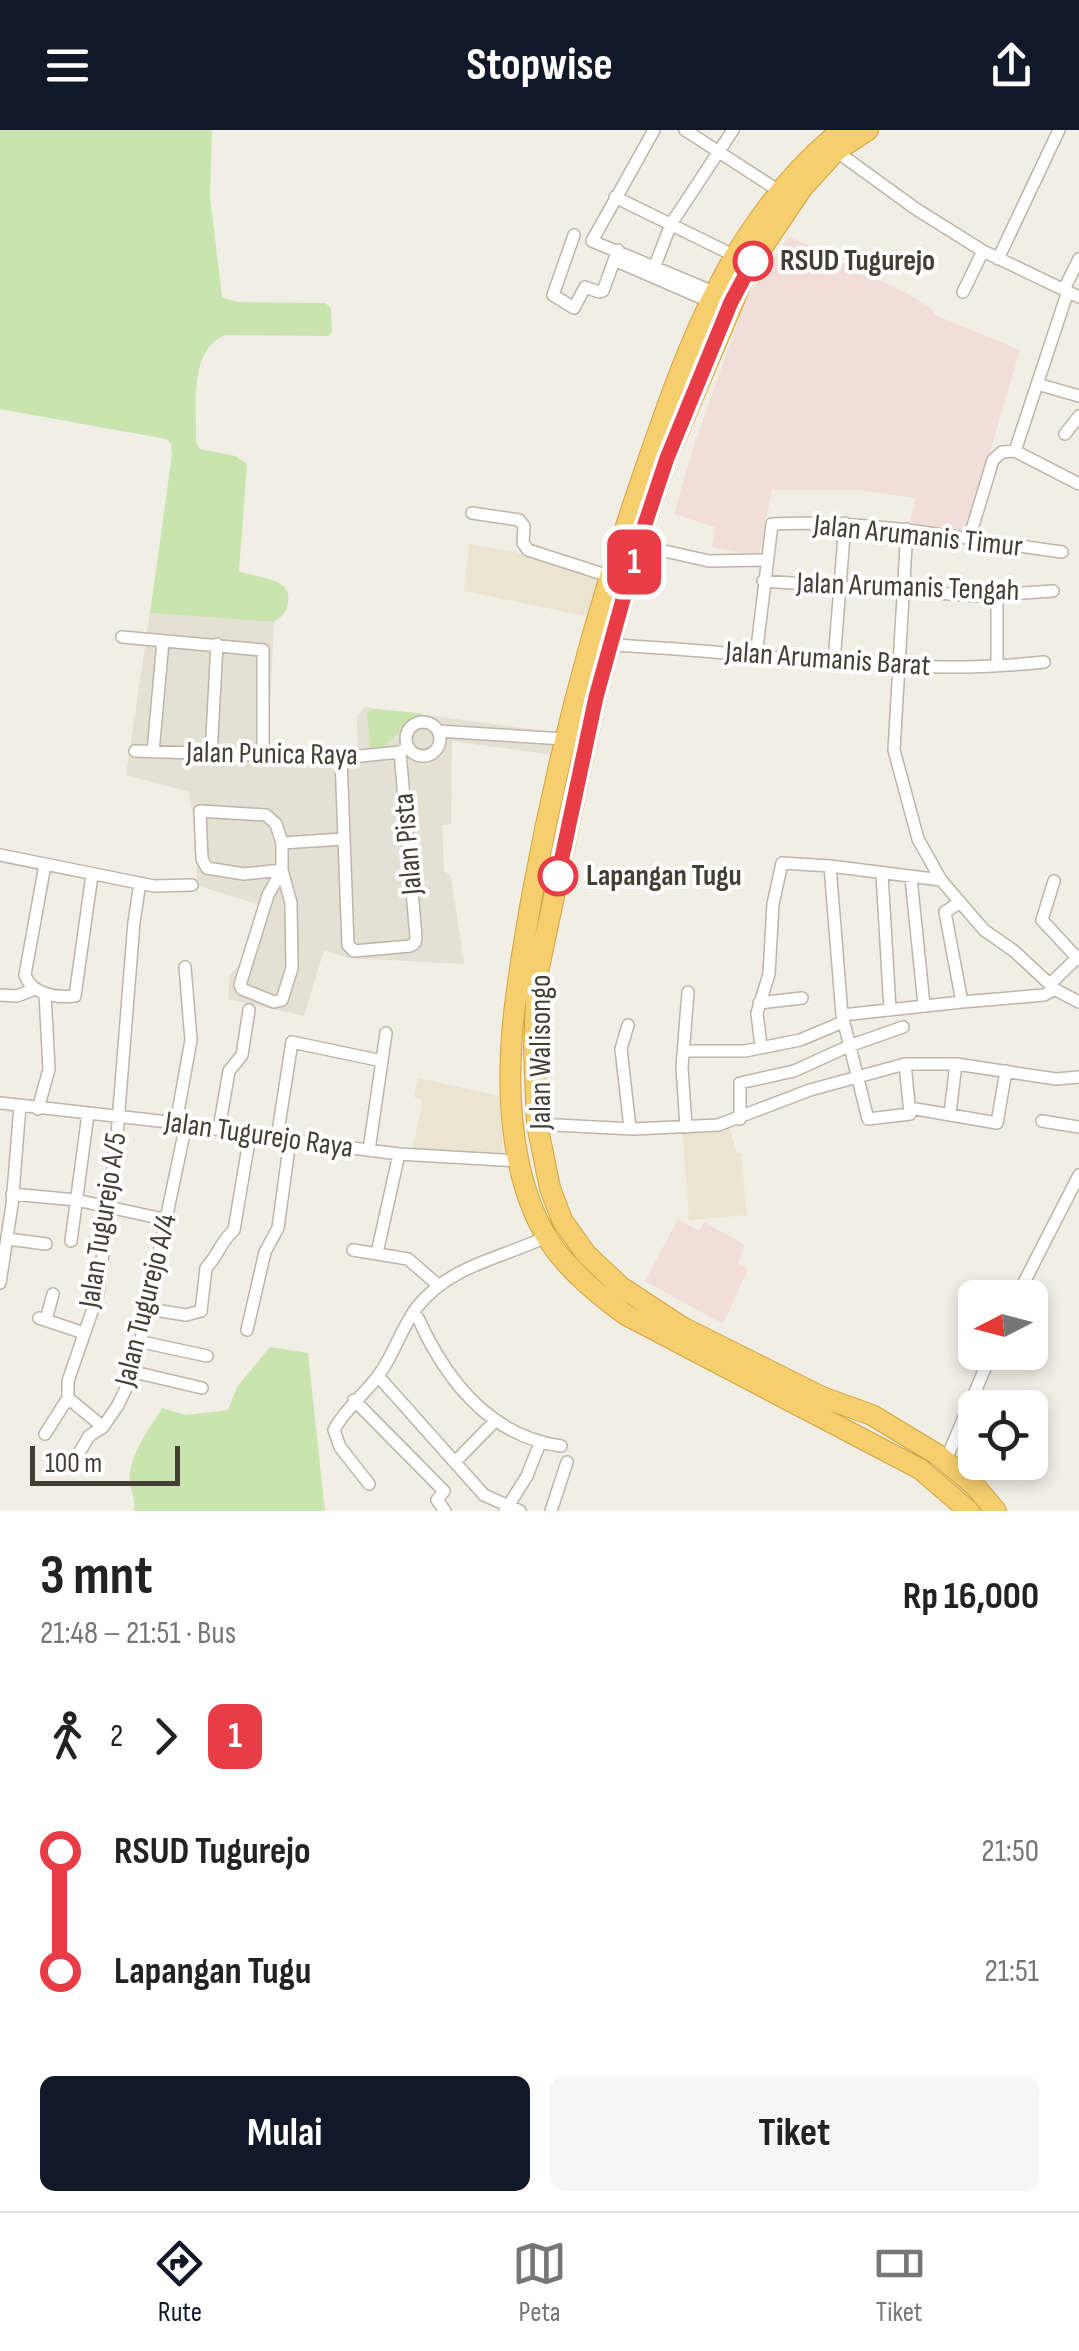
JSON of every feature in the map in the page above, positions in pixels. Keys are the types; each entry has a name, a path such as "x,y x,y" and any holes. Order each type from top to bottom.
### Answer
{"highway":[{"name":"Jalan Walisongo","path":"868,130 819,148 779,192 735,256 656,432 609,576 564,739 516,987 509,1096 518,1161 546,1237 562,1262 588,1288 626,1316 920,1468 970,1511"},
{"name":"Jalan Walisongo","path":"839,140 747,270 731,302 667,458 638,545 596,697 537,977 537,1124 550,1188 562,1220 586,1254 620,1287 682,1327 822,1397 872,1415 945,1462 975,1486 996,1511"},
{"path":"543,835 566,839"}],"street":[{"path":"654,130 592,241 714,298"},
{"path":"685,130 779,192"},
{"path":"653,270 671,224 733,130"},
{"path":"998,259 1058,130"},
{"path":"839,140 916,209 983,251 1070,292"},
{"path":"615,197 735,256"},
{"path":"574,235 553,295 555,299 576,307 585,287 603,291 616,255"},
{"path":"963,292 983,251"},
{"path":"1015,451 1079,259"},
{"path":"1037,384 1079,396"},
{"path":"1065,434 1079,416"},
{"path":"969,539 993,460 1002,452 1015,451 1079,484"},
{"path":"472,513 519,520 524,526 528,550 609,576"},
{"name":"Jalan Arumanis Timur","path":"766,560 770,527 774,524 907,528 1062,552"},
{"path":"834,662 845,524"},
{"path":"907,528 895,758 918,840 941,880 984,930 1052,987 1079,1002"},
{"path":"638,545 709,561 766,560 756,656"},
{"name":"Jalan Arumanis Tengah","path":"763,581 997,596 1052,591"},
{"path":"997,596 997,666"},
{"path":"122,637 263,650 263,758"},
{"path":"154,752 163,640"},
{"path":"211,755 217,644"},
{"name":"Jalan Arumanis Barat","path":"611,645 900,667 1044,662"},
{"path":"438,732 439,744 431,754 418,756 404,749 407,734 415,724 428,723 438,732 564,739"},
{"name":"Jalan Punica Raya","path":"135,751 341,758 404,749"},
{"name":"Jalan Pista","path":"344,842 348,945 354,951 416,943 404,749"},
{"path":"282,846 344,842 341,758"},
{"path":"200,811 266,815 276,824 291,903 292,968 282,1000 274,1002 242,989 240,979 268,895 282,870 244,874 207,868 202,858 200,811"},
{"path":"0,854 140,883 192,885"},
{"path":"761,1047 757,1012 771,960 772,904 782,863 941,880"},
{"path":"38,1109 48,1070 40,992 25,975 44,865"},
{"path":"830,866 843,1018 868,1119 909,1115 905,1064"},
{"path":"882,874 890,1010"},
{"path":"0,995 40,992 76,996 92,875"},
{"path":"912,878 924,1005"},
{"path":"684,1051 761,1047 806,1038 843,1018 890,1010 1044,996 1078,959 1041,918 1054,881"},
{"name":"Jalan Tugurejo A/5","path":"46,1434 68,1398 68,1381 98,1294 140,883"},
{"path":"959,903 945,912 961,1002"},
{"name":"Jalan Tugurejo A/4","path":"75,1460 89,1436 103,1426 118,1405 134,1372 142,1342 168,1220 191,1040 186,967"},
{"path":"686,1127 684,1051 688,992"},
{"path":"760,1003 802,998"},
{"path":"218,1129 229,1071 242,1055 249,1010"},
{"path":"628,1024 621,1049 630,1128"},
{"path":"740,1119 740,1083 794,1070 902,1027"},
{"path":"369,1150 386,1033"},
{"path":"247,1330 265,1252 278,1228 290,1046 295,1041 382,1060"},
{"path":"537,1124 630,1128 718,1125 858,1075 905,1064 956,1064 1056,1079 1079,1077"},
{"path":"950,1113 956,1064"},
{"path":"910,1108 997,1122 1006,1071"},
{"name":"Jalan Tugurejo Raya","path":"0,1103 181,1123 250,1136 400,1154 518,1161"},
{"path":"0,1283 8,1239 20,1106"},
{"path":"70,1241 88,1114"},
{"path":"1042,1121 1079,1127"},
{"path":"148,1309 200,1312 206,1268 213,1262 222,1239 234,1230 250,1136"},
{"path":"377,1252 400,1154"},
{"path":"1025,1280 1079,1175"},
{"path":"12,1194 76,1200 168,1220"},
{"path":"370,1484 334,1436 335,1427 378,1376 415,1310 438,1285 458,1271 546,1237"},
{"path":"8,1239 46,1244"},
{"path":"353,1250 408,1259 438,1285"},
{"path":"54,1294 42,1319 84,1333"},
{"path":"418,1318 435,1356 480,1411 540,1443 560,1446"},
{"path":"142,1342 207,1356"},
{"path":"945,1462 984,1370"},
{"path":"134,1372 202,1388"},
{"path":"378,1376 484,1494 511,1509 540,1443"},
{"path":"68,1398 103,1426"},
{"path":"354,1400 444,1491 437,1500 444,1511"},
{"path":"456,1462 496,1420"},
{"path":"551,1511 567,1462"}],"shaded area":[{"path":"789,236 908,294 935,315 1020,350 966,534 910,523 915,498 859,490 772,490 759,556 712,547 715,527 674,514 745,301"},
{"path":"469,544 524,554 602,577 590,617 464,591"},
{"path":"150,613 274,622 268,754 358,752 357,717 364,707 560,733 553,755 452,741 451,824 442,825 444,871 451,876 464,964 348,958 324,950 304,1016 228,999 230,975 247,956 260,905 196,885 198,848 189,792 126,775"},
{"path":"418,1078 500,1096 503,1155 412,1150 423,1100 414,1097"},
{"path":"729,1127 737,1153 741,1153 747,1215 689,1220 682,1131"},
{"path":"678,1219 699,1231 704,1222 745,1245 738,1263 748,1269 723,1324 645,1281"}],"green space":[{"path":"0,130 212,130 210,197 222,297 237,302 325,303 331,308 332,332 328,336 225,335 205,353 197,382 196,442 200,449 235,456 247,464 239,571 285,588 287,606 274,622 150,613 172,455 166,439 0,409"},
{"path":"373,709 430,717 410,723 379,751 370,749 367,712"},
{"path":"270,1347 308,1353 325,1511 134,1511 129,1477 132,1463 162,1408 185,1415 228,1410 237,1387"}],"bus line":[{"name":"1","path":"558,876 596,697 638,545 667,458 731,302 753,261"}],"place":[{"name":"RSUD Tugurejo","path":"753,261"},
{"name":"Lapangan Tugu","path":"558,876"}]}
